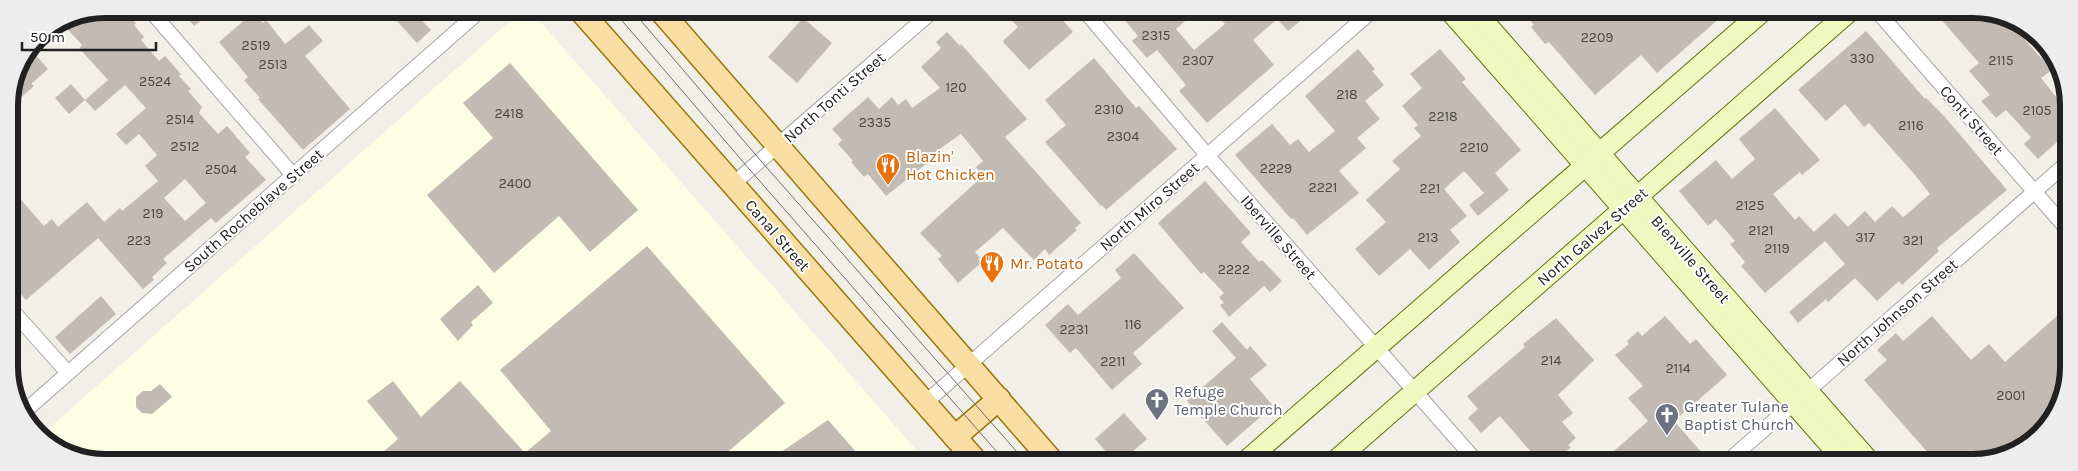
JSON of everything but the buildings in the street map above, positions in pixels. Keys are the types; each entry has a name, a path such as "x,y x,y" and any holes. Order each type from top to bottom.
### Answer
{"main road":[{"name":"Canal Street","path":"587,18 969,454"},
{"path":"667,18 970,364 1046,453"},
{"path":"955,437 999,399"}],"street":[{"path":"157,18 293,175"},
{"name":"South Rocheblave Street","path":"28,408 472,18"},
{"name":"North Tonti Street","path":"733,184 925,18"},
{"name":"Iberville Street","path":"1091,18 1207,155 1469,453"},
{"name":"North Miro Street","path":"925,403 1364,18"},
{"name":"Bienville Street","path":"1457,18 1593,160"},
{"name":"Bienville Street","path":"1480,18 1593,160 1630,203 1800,397 1860,453"},
{"path":"1256,453 1755,18"},
{"name":"North Galvez Street","path":"1344,453 1842,18"},
{"name":"Conti Street","path":"1883,18 2060,221"},
{"name":"North Johnson Street","path":"1737,453 2060,169"},
{"path":"18,317 68,373"},
{"name":"Bienville Street","path":"1800,397 1839,453"}],"shaded area":[{"path":"514,18 537,18 919,454 105,454 77,449 61,442 46,431"}],"tram line":[{"path":"620,18 998,454"},
{"path":"639,18 761,161 1018,454"}],"place":[{"name":"Blazin' Hot Chicken","path":"888,186"},
{"name":"Mr. Potato","path":"992,284"},
{"name":"Refuge Temple Church","path":"1157,421"},
{"name":"Greater Tulane Baptist Church","path":"1667,436"}]}
